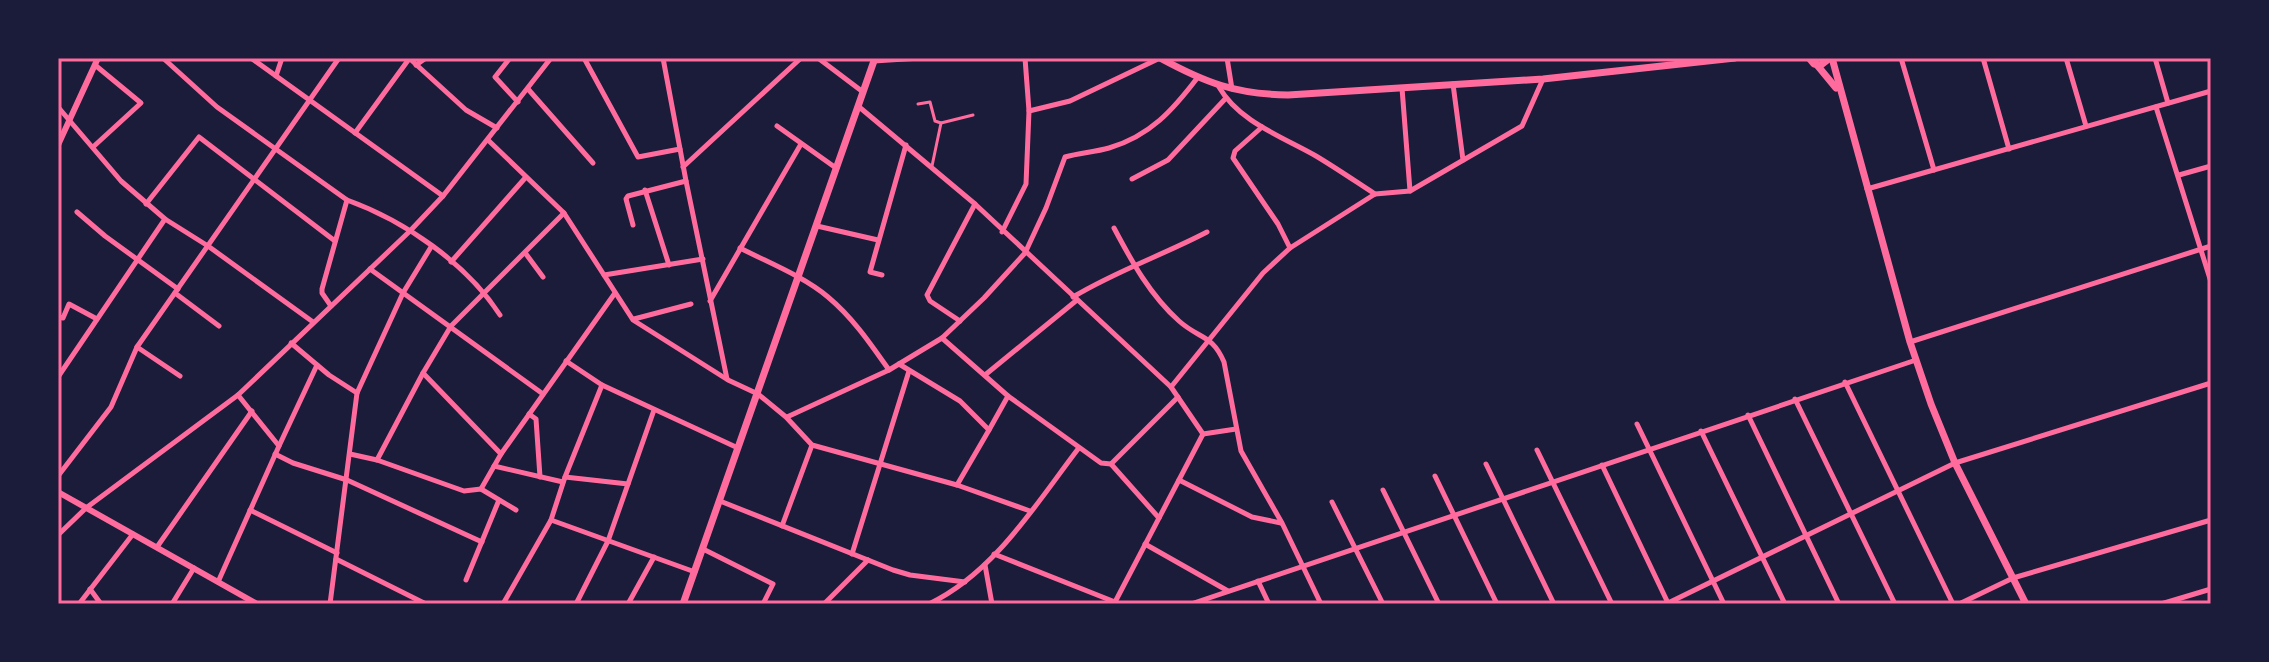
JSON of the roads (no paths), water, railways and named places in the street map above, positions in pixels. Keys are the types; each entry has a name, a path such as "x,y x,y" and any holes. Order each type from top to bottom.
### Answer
{"main road":[{"path":"1160,58 1219,87 1288,95 1543,79 1735,58"},
{"path":"1800,58 1826,64 1831,58"},
{"path":"1831,58 1916,360 1955,463 2026,604"},
{"path":"683,604 874,60"},
{"path":"1813,62 1840,93"}],"street":[{"path":"163,58 217,107 275,150 347,200 410,231 451,262 484,291 500,315"},
{"path":"251,58 443,196"},
{"path":"276,76 282,58"},
{"path":"58,476 111,407 137,347 339,58"},
{"path":"355,133 409,58 466,110 497,128"},
{"path":"416,65 426,58"},
{"path":"510,58 495,77 518,102"},
{"path":"58,535 86,508 238,395 410,231 443,196 551,58"},
{"path":"584,58 638,157 680,149"},
{"path":"663,58 728,380"},
{"path":"683,167 801,58"},
{"path":"818,58 863,92"},
{"path":"874,60 920,58"},
{"path":"1002,232 1026,184 1029,111 1025,58"},
{"path":"1029,111 1070,101 1160,58"},
{"path":"1227,58 1232,90"},
{"path":"1901,58 1934,170"},
{"path":"1983,58 2009,149"},
{"path":"2066,58 2086,126"},
{"path":"2155,58 2168,103"},
{"path":"58,145 97,61 141,103 93,147"},
{"path":"786,417 889,370 942,338 1025,253 1065,157 1106,149 1141,135 1174,108 1198,77"},
{"path":"1171,387 1254,284 1290,248 1375,194 1410,191 1522,126 1543,79"},
{"path":"1453,84 1463,160"},
{"path":"1219,87 1226,98 1262,127 1375,194"},
{"path":"1402,87 1410,191"},
{"path":"528,89 593,163"},
{"path":"1867,189 2211,91"},
{"path":"1132,179 1168,160 1226,98"},
{"path":"918,104 930,102 935,121 941,123 973,115"},
{"path":"858,106 975,204 1171,387 1203,434"},
{"path":"58,107 121,181 146,204 313,322"},
{"path":"2156,107 2211,282"},
{"path":"932,166 941,123"},
{"path":"777,126 837,169"},
{"path":"1262,127 1235,151 1233,158 1271,213 1290,248"},
{"path":"146,204 199,137 335,241"},
{"path":"488,140 564,213 633,320 728,380 758,394 786,417 812,445 957,485 1030,511"},
{"path":"710,301 801,144"},
{"path":"882,275 870,272 906,145"},
{"path":"2179,175 2211,166"},
{"path":"451,262 526,177"},
{"path":"633,225 626,199 628,196 686,181"},
{"path":"645,190 669,265"},
{"path":"331,306 322,289 347,200"},
{"path":"960,321 930,301 927,295 975,204"},
{"path":"77,212 219,326"},
{"path":"377,460 451,326 564,213"},
{"path":"58,377 165,219"},
{"path":"817,226 878,240"},
{"path":"1114,228 1134,266 1154,294 1180,322 1211,340 1224,362 1241,451 1282,523 1321,604"},
{"path":"985,375 1075,298 1207,232"},
{"path":"1910,342 2211,246"},
{"path":"330,604 357,393 403,293 431,247"},
{"path":"740,248 826,295 859,327 889,370"},
{"path":"526,254 543,277"},
{"path":"604,275 703,259"},
{"path":"370,269 543,394"},
{"path":"481,489 501,454 615,293"},
{"path":"58,317 63,318 69,304 97,319"},
{"path":"633,320 691,304"},
{"path":"942,338 1008,396 1078,449 1101,463 1111,464 1159,518"},
{"path":"291,343 357,393"},
{"path":"137,347 180,376"},
{"path":"1191,604 1916,360"},
{"path":"566,361 602,385 739,448"},
{"path":"899,364 960,401 989,430"},
{"path":"218,582 317,365"},
{"path":"852,554 909,371"},
{"path":"423,373 501,454"},
{"path":"1845,382 1956,604 2013,578 2211,520"},
{"path":"1602,465 1667,604 1955,463 2211,383"},
{"path":"503,604 551,520 602,385"},
{"path":"238,395 279,446"},
{"path":"957,485 1008,396"},
{"path":"1111,464 1178,397"},
{"path":"1795,399 1895,604"},
{"path":"576,604 608,541 654,410"},
{"path":"157,547 252,411"},
{"path":"529,414 536,419 540,477"},
{"path":"1748,415 1839,604"},
{"path":"1637,424 1724,604"},
{"path":"1203,434 1236,429"},
{"path":"1701,431 1785,604"},
{"path":"994,554 1114,603 1203,434"},
{"path":"782,526 812,445"},
{"path":"929,604 965,582 985,564 1078,449"},
{"path":"1537,450 1612,604"},
{"path":"275,454 347,480 482,542"},
{"path":"350,454 377,460 464,491 481,489 516,510"},
{"path":"1486,464 1554,604"},
{"path":"494,466 540,477 628,484"},
{"path":"1435,476 1497,604"},
{"path":"1179,480 1252,517 1282,523"},
{"path":"1383,490 1439,604"},
{"path":"58,492 257,604"},
{"path":"466,580 499,500"},
{"path":"720,501 910,575 965,582"},
{"path":"1332,502 1383,604"},
{"path":"250,510 426,604"},
{"path":"551,520 695,572"},
{"path":"79,604 133,534"},
{"path":"1145,544 1228,592"},
{"path":"703,549 773,584 763,604"},
{"path":"628,604 654,557"},
{"path":"824,604 868,560"},
{"path":"985,564 992,604"},
{"path":"172,604 194,568"},
{"path":"1258,581 1269,604"},
{"path":"90,589 101,604"},
{"path":"2161,604 2211,589"},
{"path":"1212,597 1215,604"}]}
